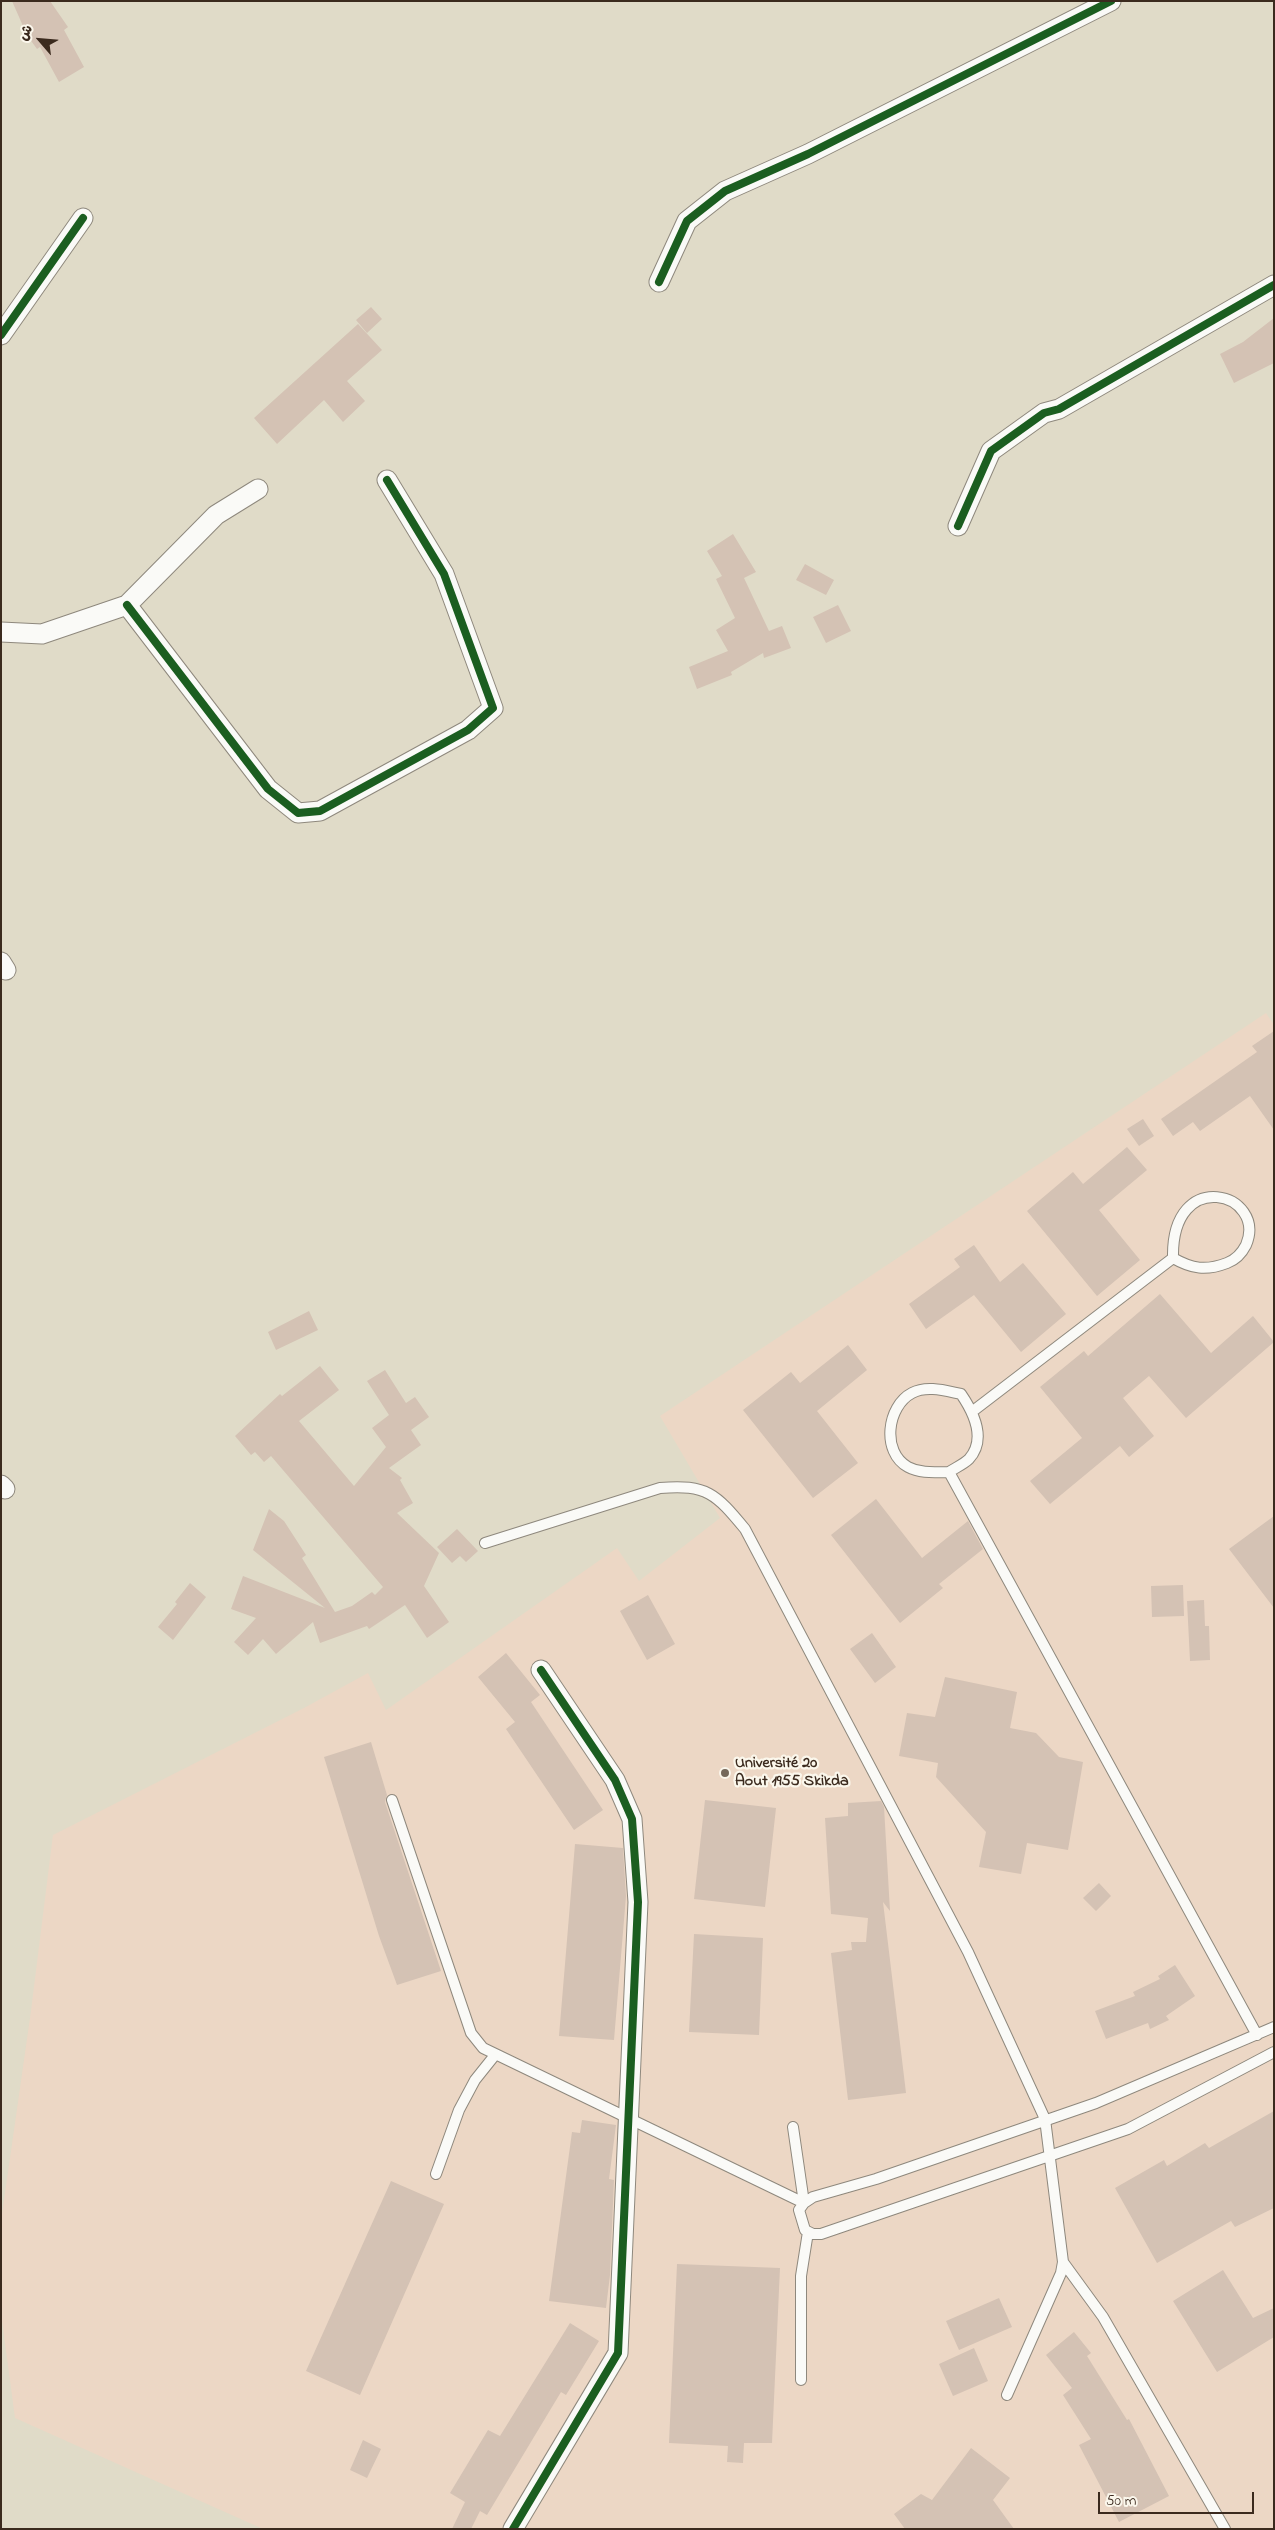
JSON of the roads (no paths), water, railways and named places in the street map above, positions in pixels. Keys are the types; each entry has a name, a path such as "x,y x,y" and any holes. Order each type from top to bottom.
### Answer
{"street":[{"path":"659,282 687,221 726,191 808,154 1111,1"},
{"path":"1,335 83,218"},
{"path":"958,526 991,451 1044,413 1059,409 1274,285"},
{"path":"127,605 268,789 298,813 320,811 468,730 493,708 444,574 387,480"},
{"path":"1,632 42,634 127,605 216,515 258,489"},
{"path":"513,2529 618,2353 638,1902 632,1818 615,1780 542,1670"}],"lane":[{"path":"1215,1196 1228,1199 1240,1208 1246,1216 1250,1235 1244,1250 1233,1261 1213,1268 1198,1269 1173,1258 1172,1240 1177,1223 1186,1209 1204,1197 1215,1196"},
{"path":"974,1411 1173,1258"},
{"path":"939,1389 961,1394 974,1411 979,1437 969,1459 949,1472 924,1472 907,1466 892,1450 890,1435 894,1414 902,1401 913,1392 939,1389"},
{"path":"949,1472 1257,2036"},
{"path":"485,1543 660,1488 687,1486 712,1493 726,1506 745,1529 968,1952 1045,2119 1064,2262 1061,2273 1007,2395"},
{"path":"392,1800 471,2033 484,2048 495,2055 804,2203"},
{"path":"1274,2027 1257,2036 1096,2103 876,2178 813,2197 804,2203 800,2210 804,2230 821,2234 1128,2129 1274,2052"},
{"path":"436,2174 459,2110 475,2080 495,2055"},
{"path":"793,2127 804,2203"},
{"path":"801,2380 801,2276 808,2232"},
{"path":"1064,2262 1103,2317 1225,2529"}],"place":[{"name":"Université 20 Aout 1955 Skikda","path":"725,1773"}]}
